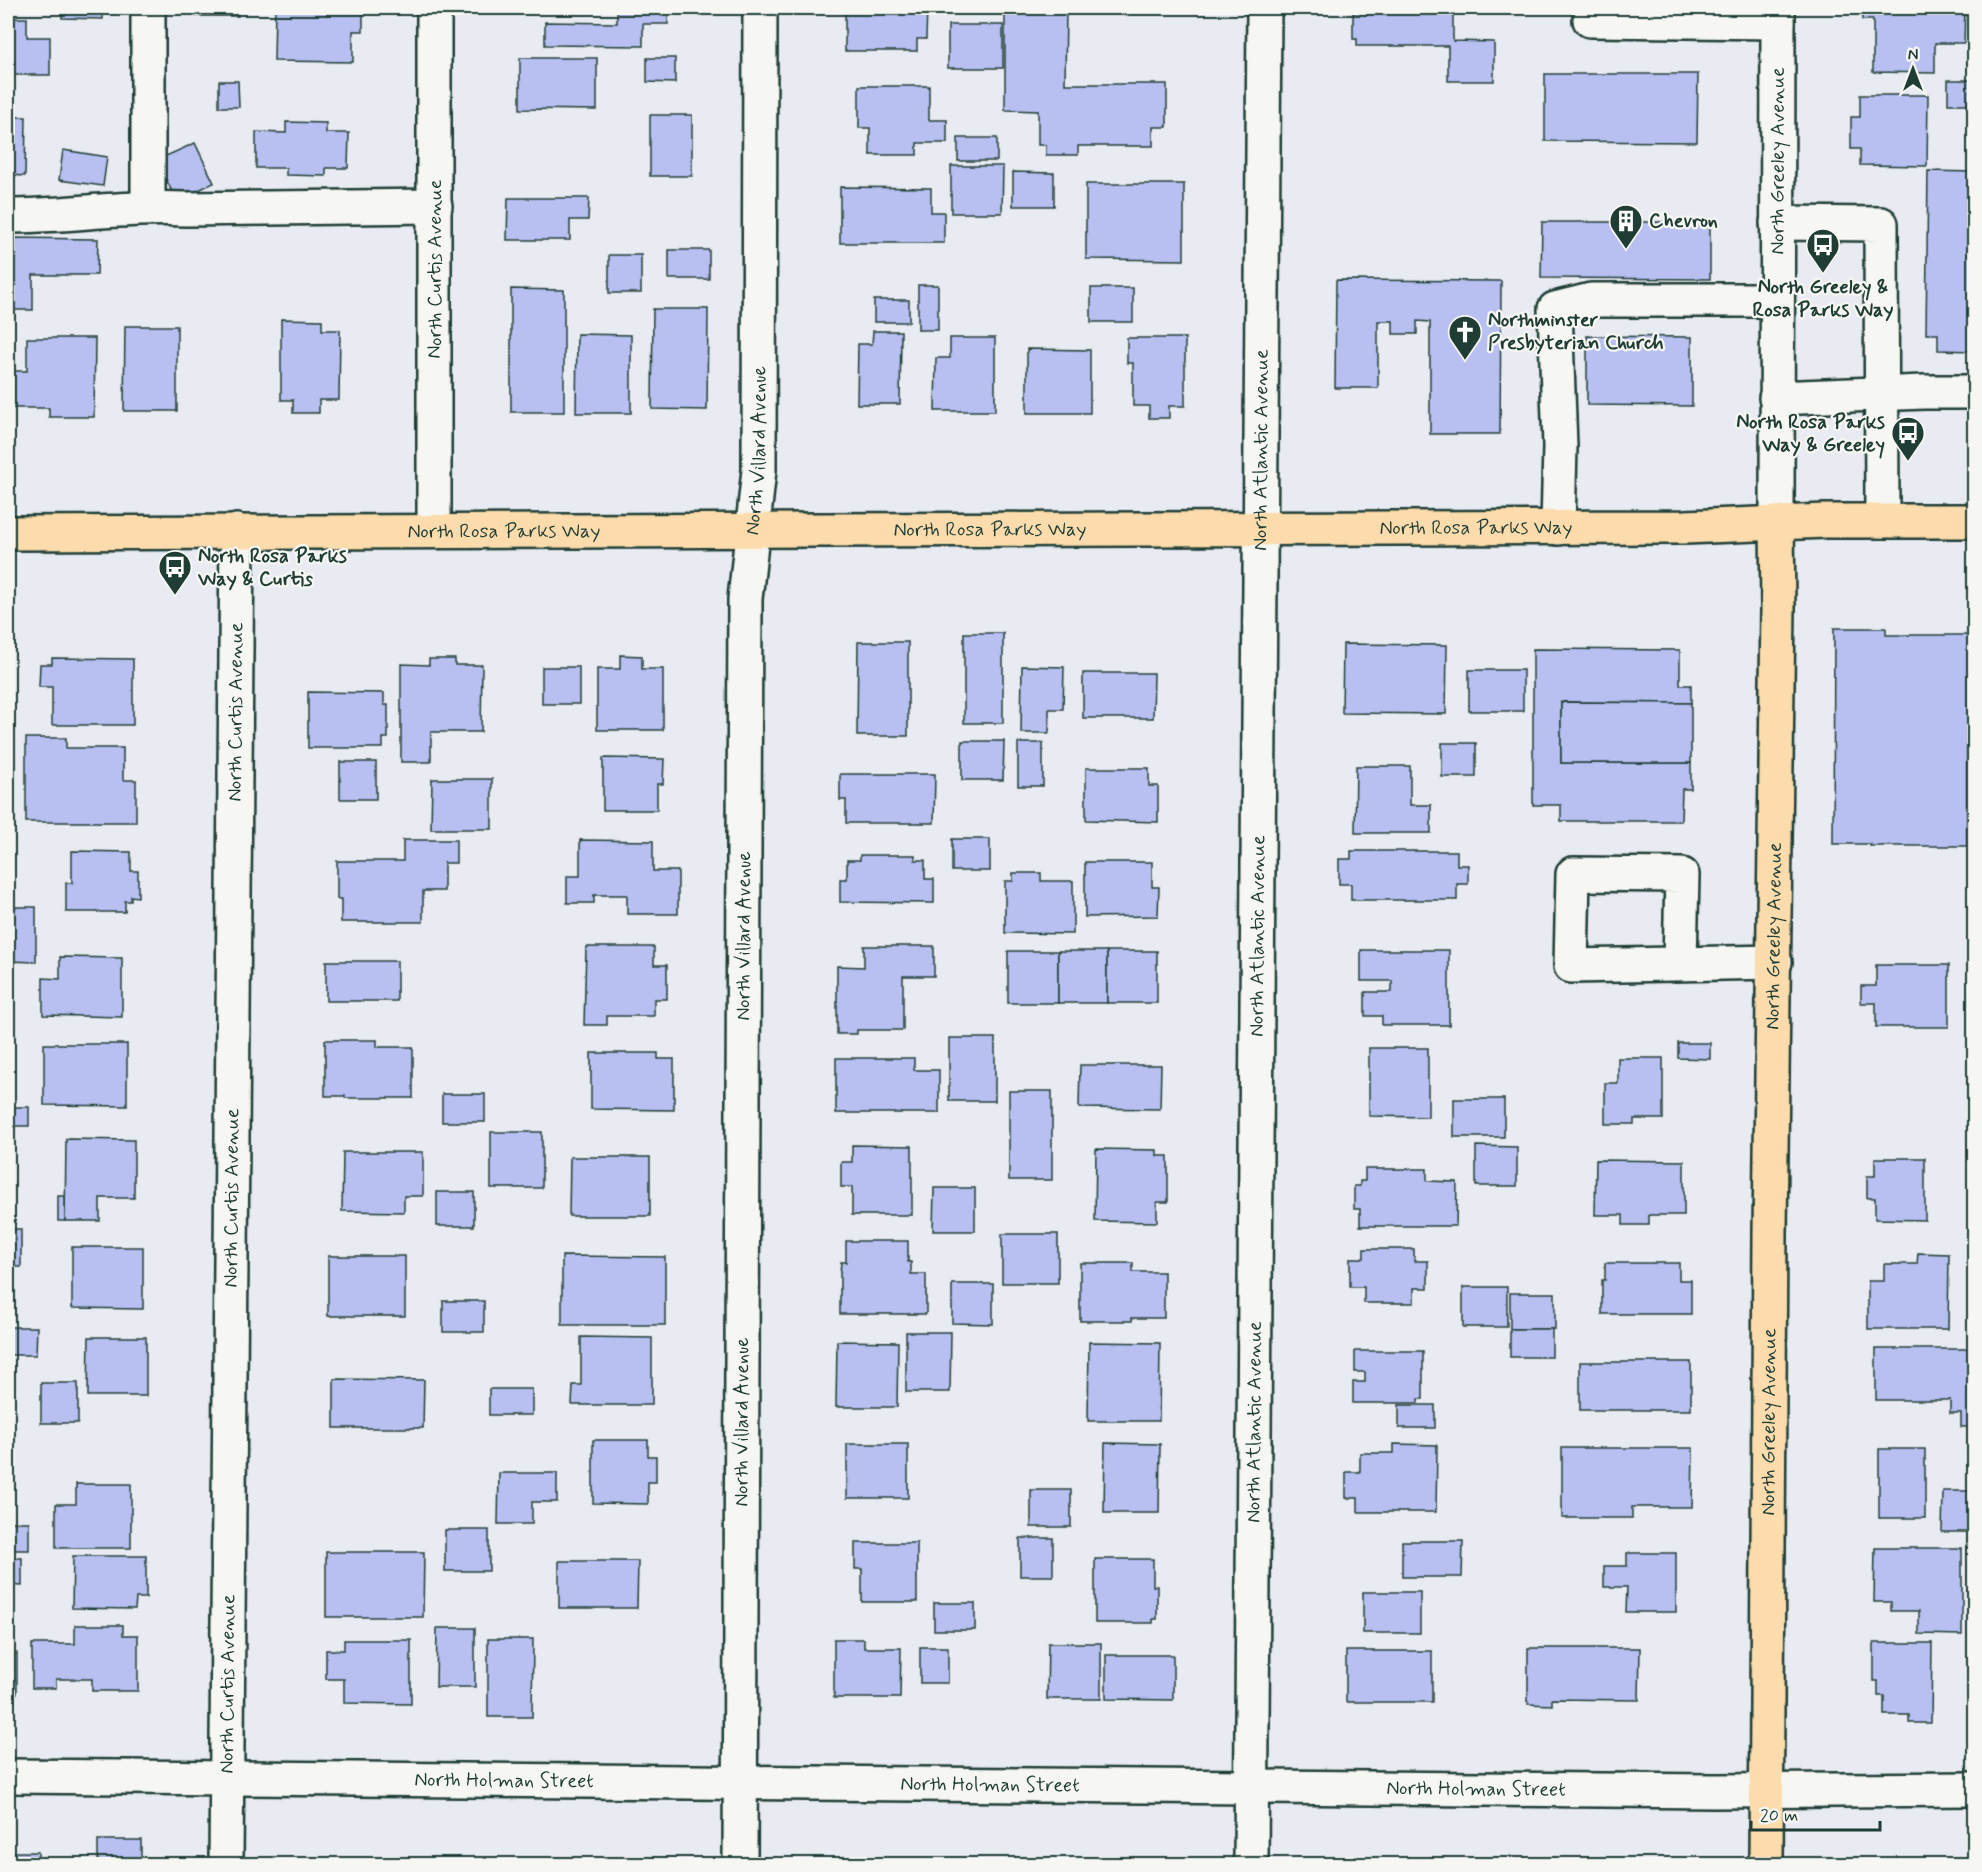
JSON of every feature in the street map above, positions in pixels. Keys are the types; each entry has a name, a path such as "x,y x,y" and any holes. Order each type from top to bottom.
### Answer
{"main road":[{"name":"North Rosa Parks Way","path":"8,533 1558,528 1974,521"},
{"name":"North Greeley Avenue","path":"1766,1864 1777,524"}],"street":[{"path":"148,8 148,207"},
{"name":"North Curtis Avenue","path":"434,8 434,531"},
{"name":"North Villard Avenue","path":"740,1864 745,599 760,446 760,8"},
{"name":"North Atlantic Avenue","path":"1251,1864 1264,8"},
{"path":"1590,20 1778,15"},
{"name":"North Greeley Avenue","path":"1777,524 1778,15"},
{"path":"8,216 148,207 186,209 435,206"},
{"path":"1777,223 1881,224 1882,521"},
{"path":"1558,528 1560,446 1555,309 1591,300 1776,300"},
{"path":"1776,398 1974,393"},
{"name":"North Curtis Avenue","path":"226,1864 237,531"},
{"path":"1680,963 1774,962"},
{"name":"North Holman Street","path":"8,1776 1767,1791 1974,1789"}],"building":[{"path":"62,8 103,8 103,19 62,18"},
{"path":"197,8 238,8 238,16 197,16"},
{"path":"275,8 363,8 363,31 353,31 353,62 274,61"},
{"path":"617,8 668,8 668,24 643,24 643,46 545,45 545,22 617,23"},
{"path":"845,8 927,8 926,39 917,39 917,51 845,51"},
{"path":"1005,8 1066,8 1065,84 1167,84 1167,127 1153,127 1153,146 1078,146 1078,155 1046,155 1046,145 1038,145 1038,111 1005,110"},
{"path":"1361,8 1440,8 1440,12 1453,12 1453,41 1494,42 1494,81 1448,81 1448,46 1357,46 1357,39 1353,39 1353,13 1361,12"},
{"path":"1862,8 1965,8 1964,43 1935,43 1935,73 1873,72 1873,20 1862,20"},
{"path":"8,18 27,18 27,37 50,37 50,75 8,75"},
{"path":"948,25 1003,25 1003,68 948,68"},
{"path":"520,58 597,58 597,110 520,109"},
{"path":"647,58 675,58 675,83 647,82"},
{"path":"1545,74 1698,74 1697,142 1545,141"},
{"path":"1948,80 1974,80 1974,104 1948,104"},
{"path":"219,81 238,81 239,107 219,107"},
{"path":"859,86 929,86 929,120 947,120 947,143 917,143 917,155 870,155 870,128 859,128"},
{"path":"1860,95 1928,95 1927,166 1860,165 1860,149 1851,149 1851,117 1860,117"},
{"path":"650,115 692,115 692,176 650,176"},
{"path":"8,117 26,117 25,176 8,175"},
{"path":"286,122 326,123 326,133 349,133 348,168 326,168 326,176 286,175 286,168 256,168 256,132 286,133"},
{"path":"958,138 997,138 997,161 958,161"},
{"path":"195,143 214,183 176,200 157,160"},
{"path":"63,150 107,157 103,186 59,180"},
{"path":"951,166 1003,166 1002,213 951,213"},
{"path":"1928,171 1974,172 1974,351 1938,350 1938,334 1926,334"},
{"path":"1013,172 1054,173 1054,206 1013,206"},
{"path":"1086,184 1184,184 1184,260 1086,259"},
{"path":"840,187 931,188 931,212 944,212 944,243 840,243"},
{"path":"508,198 589,198 588,220 570,220 570,240 507,240"},
{"name":"Chevron","path":"1542,222 1710,222 1710,279 1541,278"},
{"path":"8,238 98,239 97,275 33,275 33,310 8,310"},
{"path":"669,250 709,250 709,279 669,279"},
{"path":"609,255 641,255 641,293 609,293"},
{"name":"Northminster Presbyterian Church","path":"1336,280 1501,281 1500,434 1430,434 1430,322 1417,321 1417,334 1393,334 1393,321 1378,321 1378,388 1335,388"},
{"path":"918,285 938,285 938,330 918,330"},
{"path":"1091,288 1133,288 1133,322 1091,322"},
{"path":"511,289 564,290 564,412 511,412"},
{"path":"874,300 909,300 909,322 874,322"},
{"path":"653,309 708,309 707,410 652,409"},
{"path":"281,319 322,320 322,330 340,330 339,400 319,400 319,413 293,413 293,400 281,400"},
{"path":"125,326 177,326 177,411 124,411"},
{"path":"873,331 901,331 900,404 857,404 858,344 872,344"},
{"path":"577,334 631,335 631,413 576,413"},
{"path":"1587,336 1692,337 1692,406 1587,405"},
{"path":"27,338 95,338 94,417 49,417 49,408 9,408 9,371 27,371"},
{"path":"950,338 995,338 995,411 935,411 936,358 950,358"},
{"path":"1127,338 1185,338 1185,406 1169,406 1169,418 1149,418 1149,406 1133,406 1133,363 1127,363"},
{"path":"1027,349 1090,350 1090,413 1027,413"},
{"path":"1834,628 1886,628 1886,635 1974,635 1974,746 1967,746 1967,846 1833,844"},
{"path":"964,633 1003,633 1003,723 964,723"},
{"path":"858,642 908,642 908,736 857,736"},
{"path":"1343,644 1447,645 1446,714 1342,713"},
{"path":"1533,649 1680,650 1680,685 1691,685 1691,703 1561,702 1561,763 1691,763 1691,789 1682,789 1681,821 1561,821 1561,805 1533,805"},
{"path":"620,655 642,656 642,669 663,669 663,730 597,730 597,669 620,669"},
{"path":"52,658 133,659 133,725 52,725 52,687 39,687 40,664 52,664"},
{"path":"429,659 455,659 455,665 482,665 481,732 431,732 431,762 401,762 401,664 429,665"},
{"path":"1022,666 1064,667 1063,709 1049,709 1049,733 1021,733"},
{"path":"542,667 579,667 579,704 542,704"},
{"path":"1469,670 1523,670 1523,711 1469,711"},
{"path":"1083,673 1154,673 1153,718 1083,718"},
{"path":"308,692 384,693 384,705 388,705 388,738 383,738 383,748 308,748"},
{"path":"1561,702 1691,703 1691,763 1561,763"},
{"path":"26,738 66,738 66,748 123,748 123,780 136,780 136,822 26,822"},
{"path":"962,741 1004,741 1003,780 962,780"},
{"path":"1018,743 1043,743 1043,786 1018,786"},
{"path":"1442,743 1476,743 1476,777 1442,777"},
{"path":"603,758 664,759 663,784 657,784 657,810 603,810"},
{"path":"340,762 376,762 376,799 340,799"},
{"path":"1356,766 1410,766 1410,805 1431,805 1431,833 1355,833"},
{"path":"1086,768 1149,768 1149,786 1158,786 1158,822 1086,820"},
{"path":"840,774 935,774 934,823 846,823 846,800 840,800"},
{"path":"432,779 492,779 492,829 431,829"},
{"path":"952,839 990,839 990,871 952,871"},
{"path":"403,840 456,840 456,863 444,863 444,891 423,891 423,922 341,922 341,899 337,899 337,861 403,861"},
{"path":"580,840 653,841 653,871 678,871 678,914 627,914 627,895 594,895 594,903 567,903 567,876 580,876"},
{"path":"72,851 131,852 131,871 138,871 138,897 131,896 131,901 125,901 125,912 66,912 66,883 72,883"},
{"path":"1351,851 1457,851 1457,865 1468,865 1468,884 1457,884 1457,900 1351,900 1351,884 1339,884 1339,859 1351,859"},
{"path":"860,855 915,855 915,860 925,860 925,879 934,879 934,903 840,902 840,879 847,879 847,860 860,860"},
{"path":"1085,862 1152,862 1152,887 1159,887 1158,916 1085,917"},
{"path":"1013,873 1041,873 1041,881 1073,881 1073,934 1005,933 1005,881 1013,881"},
{"path":"8,907 36,907 36,962 8,961"},
{"path":"864,946 934,946 934,976 903,976 903,1030 857,1030 857,1034 837,1034 837,966 864,967"},
{"path":"586,947 654,947 654,965 667,965 667,999 654,999 654,1016 607,1016 607,1025 584,1025"},
{"path":"1361,950 1449,950 1449,1025 1382,1025 1382,1016 1365,1016 1365,992 1392,992 1392,981 1361,981"},
{"path":"1008,951 1058,951 1058,1003 1008,1003"},
{"path":"1058,951 1107,951 1107,1003 1058,1003"},
{"path":"1107,951 1157,951 1157,1003 1107,1003"},
{"path":"60,957 122,958 122,1017 43,1015 43,978 60,979"},
{"path":"326,961 397,961 397,1001 326,1001"},
{"path":"1876,965 1949,965 1949,1027 1876,1027 1876,1003 1861,1003 1861,986 1876,986"},
{"path":"949,1038 995,1038 995,1101 949,1101"},
{"path":"325,1040 377,1040 377,1047 413,1047 413,1098 325,1096"},
{"path":"1678,1043 1710,1043 1710,1059 1678,1058"},
{"path":"44,1044 127,1044 127,1106 44,1105"},
{"path":"1369,1048 1428,1048 1428,1117 1369,1116"},
{"path":"591,1053 658,1053 658,1059 674,1059 674,1110 591,1109"},
{"path":"836,1058 914,1058 914,1070 939,1070 939,1113 836,1113"},
{"path":"1618,1058 1663,1058 1663,1119 1634,1119 1634,1124 1605,1124 1605,1083 1618,1083"},
{"path":"1080,1065 1161,1065 1160,1109 1079,1108"},
{"path":"1009,1091 1052,1091 1052,1180 1009,1180"},
{"path":"442,1094 485,1094 485,1122 442,1122"},
{"path":"1454,1099 1504,1099 1504,1137 1454,1137"},
{"path":"8,1107 29,1107 29,1126 8,1126"},
{"path":"491,1132 542,1132 542,1188 491,1188"},
{"path":"66,1139 134,1140 134,1198 100,1198 100,1221 65,1221"},
{"path":"852,1145 912,1146 912,1215 852,1215 852,1187 841,1187 841,1162 852,1162"},
{"path":"1476,1146 1517,1147 1517,1186 1476,1186"},
{"path":"1096,1149 1157,1150 1157,1156 1168,1156 1168,1202 1157,1202 1157,1222 1095,1221"},
{"path":"343,1152 423,1152 423,1196 404,1196 404,1212 342,1211"},
{"path":"570,1157 650,1157 650,1216 569,1216"},
{"path":"1875,1158 1925,1158 1925,1220 1875,1219 1875,1198 1867,1198 1867,1176 1875,1176"},
{"path":"1596,1160 1684,1161 1684,1215 1649,1215 1649,1225 1623,1225 1623,1215 1595,1215"},
{"path":"1365,1169 1427,1169 1427,1181 1457,1182 1456,1226 1360,1226 1360,1209 1354,1209 1354,1186 1360,1186 1360,1181 1365,1181"},
{"path":"934,1188 975,1188 975,1231 933,1231"},
{"path":"437,1192 474,1192 474,1226 437,1226"},
{"path":"58,1196 65,1196 65,1221 58,1221"},
{"path":"8,1229 21,1229 21,1267 8,1267"},
{"path":"1002,1234 1058,1234 1058,1283 1002,1283"},
{"path":"846,1241 908,1241 908,1262 911,1262 911,1274 926,1274 926,1314 840,1314 840,1273 841,1262 846,1262"},
{"path":"72,1247 143,1247 143,1309 72,1308"},
{"path":"1364,1249 1414,1249 1414,1261 1428,1261 1428,1288 1414,1288 1414,1303 1364,1303 1364,1287 1350,1287 1350,1258 1364,1258"},
{"path":"1918,1253 1949,1254 1948,1329 1868,1329 1868,1281 1884,1281 1884,1264 1917,1264"},
{"path":"328,1256 405,1256 405,1316 328,1316"},
{"path":"562,1256 665,1257 665,1325 562,1325"},
{"path":"1080,1263 1133,1263 1133,1272 1164,1272 1164,1318 1132,1318 1132,1321 1080,1321"},
{"path":"1605,1263 1679,1263 1679,1280 1691,1280 1691,1314 1602,1314 1602,1280 1605,1280"},
{"path":"952,1284 993,1284 993,1324 952,1323"},
{"path":"1463,1287 1507,1287 1507,1327 1463,1327"},
{"path":"1510,1293 1555,1293 1555,1329 1510,1329"},
{"path":"443,1301 484,1301 484,1332 443,1332"},
{"path":"8,1327 37,1327 36,1355 8,1355"},
{"path":"1510,1329 1552,1329 1552,1357 1510,1357"},
{"path":"906,1332 951,1332 950,1392 906,1392"},
{"path":"89,1337 146,1337 146,1396 88,1396"},
{"path":"581,1337 652,1338 652,1405 572,1405 573,1385 581,1385"},
{"path":"837,1341 898,1342 897,1407 836,1407"},
{"path":"1089,1342 1160,1343 1159,1421 1088,1421"},
{"path":"1876,1349 1974,1349 1974,1427 1961,1427 1961,1413 1950,1413 1950,1400 1876,1400"},
{"path":"1355,1351 1423,1351 1423,1399 1418,1399 1418,1403 1353,1403 1353,1382 1365,1382 1365,1372 1355,1372"},
{"path":"1580,1362 1691,1362 1691,1410 1580,1410"},
{"path":"334,1379 424,1380 423,1428 334,1428"},
{"path":"41,1383 78,1383 78,1423 41,1423"},
{"path":"489,1389 532,1389 532,1415 489,1415"},
{"path":"1399,1405 1435,1405 1435,1428 1399,1428"},
{"path":"593,1440 648,1440 648,1456 656,1456 656,1482 648,1482 648,1504 593,1503"},
{"path":"1105,1443 1160,1444 1159,1513 1104,1513"},
{"path":"847,1444 908,1444 908,1498 847,1498"},
{"path":"1394,1444 1437,1445 1436,1512 1358,1512 1358,1498 1346,1498 1346,1472 1360,1472 1360,1453 1394,1453"},
{"path":"1562,1448 1693,1448 1692,1507 1632,1507 1632,1518 1562,1518"},
{"path":"1879,1449 1925,1449 1925,1518 1879,1518"},
{"path":"499,1473 557,1473 557,1502 532,1502 532,1524 498,1524"},
{"path":"76,1484 131,1484 131,1548 56,1548 56,1504 76,1504"},
{"path":"1031,1490 1071,1490 1071,1527 1031,1527"},
{"path":"1943,1491 1974,1491 1974,1532 1942,1532"},
{"path":"8,1522 29,1522 29,1550 8,1550"},
{"path":"445,1530 489,1530 489,1571 445,1571"},
{"path":"1020,1538 1053,1538 1053,1576 1020,1576"},
{"path":"1402,1541 1463,1541 1462,1577 1402,1577"},
{"path":"855,1543 917,1543 917,1602 862,1602 862,1569 855,1569"},
{"path":"1875,1548 1962,1548 1962,1635 1919,1634 1919,1611 1891,1611 1891,1602 1874,1602"},
{"path":"326,1552 424,1552 423,1617 326,1617"},
{"path":"1627,1553 1676,1553 1676,1612 1626,1612 1627,1587 1604,1587 1604,1566 1627,1566"},
{"path":"73,1556 146,1556 146,1598 136,1598 135,1609 72,1608"},
{"path":"8,1558 22,1558 22,1586 8,1585"},
{"path":"1095,1559 1153,1559 1153,1586 1157,1586 1157,1619 1153,1619 1153,1623 1095,1623"},
{"path":"559,1561 638,1561 637,1608 559,1608"},
{"path":"1363,1592 1420,1592 1420,1633 1363,1633"},
{"path":"934,1603 975,1603 975,1630 934,1630"},
{"path":"75,1625 123,1625 123,1635 138,1635 138,1691 92,1691 92,1679 56,1679 56,1688 32,1688 32,1644 75,1644"},
{"path":"437,1628 475,1628 475,1687 436,1687"},
{"path":"488,1639 533,1639 532,1717 488,1717"},
{"path":"834,1639 864,1639 864,1648 901,1648 900,1698 834,1698"},
{"path":"344,1640 411,1640 411,1704 344,1703 344,1679 326,1679 326,1650 344,1650"},
{"path":"1048,1643 1101,1643 1101,1699 1047,1699"},
{"path":"1874,1643 1932,1643 1931,1723 1909,1723 1909,1715 1884,1715 1884,1696 1878,1696 1878,1681 1874,1681"},
{"path":"920,1647 948,1647 948,1683 920,1683"},
{"path":"1528,1648 1640,1648 1639,1700 1552,1699 1552,1705 1528,1704"},
{"path":"1346,1651 1432,1651 1432,1702 1346,1702"},
{"path":"8,1653 17,1653 17,1693 8,1693"},
{"path":"1106,1655 1173,1655 1173,1700 1106,1699"},
{"path":"98,1840 141,1840 141,1864 98,1864"},
{"path":"8,1852 38,1852 38,1864 8,1864"},
{"path":"1157,1863 1157,1864 1074,1864"},
{"path":"1687,1863 1687,1864 1624,1864"}],"place":[{"name":"Chevron","path":"1626,250"},
{"name":"North Greeley & Rosa Parks Way","path":"1823,274"},
{"name":"Northminster Presbyterian Church","path":"1465,361"},
{"name":"North Rosa Parks Way & Greeley","path":"1908,462"},
{"name":"North Rosa Parks Way & Curtis","path":"175,596"}]}
